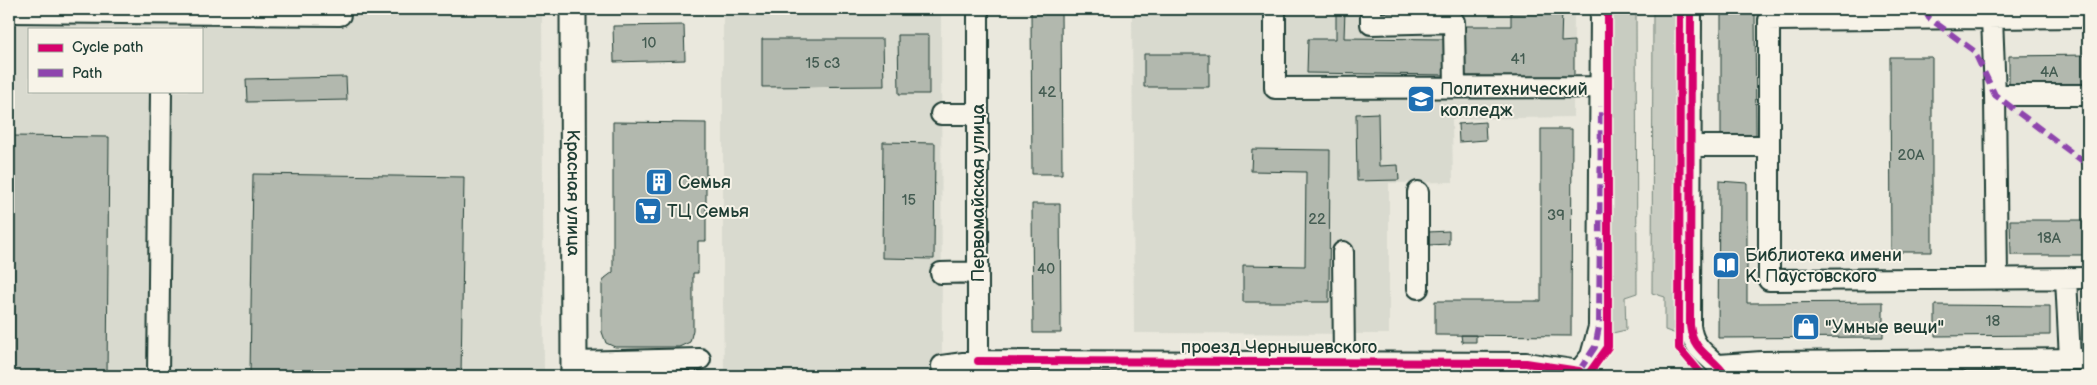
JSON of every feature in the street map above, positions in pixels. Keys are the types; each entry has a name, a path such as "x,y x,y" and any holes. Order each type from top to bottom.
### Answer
{"main road":[{"name":"Красная улица","path":"573,9 574,369"}],"street":[{"name":"Первомайская улица","path":"978,9 978,369"},
{"path":"1275,9 1275,88 1601,87"},
{"path":"1371,9 1371,24 1454,15 1455,87"},
{"path":"1577,373 1595,347 1599,327 1601,9"},
{"path":"1691,9 1691,339 1722,371 1762,362 1912,369 2079,359 2066,278"},
{"path":"9,12 162,21 340,15"},
{"path":"2088,17 2064,13 1992,18 1769,20 1769,280 2088,278"},
{"path":"1992,18 1995,94 1997,279"},
{"path":"158,376 161,92"},
{"path":"1995,94 2088,95"},
{"path":"941,114 978,114"},
{"path":"1691,146 1769,146"},
{"path":"1418,192 1418,288"},
{"path":"1343,252 1344,363"},
{"path":"941,273 978,272"},
{"path":"574,369 700,359"},
{"name":"проезд Чернышевского","path":"942,366 978,369 1344,363 1526,363 1577,373"}],"shaded area":[{"path":"9,9 542,9 544,376 9,376"},
{"path":"1132,9 1574,9 1573,117 1452,119 1453,182 1389,183 1389,334 1134,333"},
{"path":"1611,9 1636,9 1637,293 1625,297 1626,330 1608,334"},
{"path":"1653,9 1679,9 1679,335 1665,330 1665,297 1652,293"},
{"path":"941,11 942,376 728,376 728,372 724,372 723,16"}],"building":[{"path":"1031,9 1061,9 1062,174 1032,174"},
{"path":"1279,9 1358,9 1358,11 1345,10 1344,38 1445,39 1445,75 1307,73 1308,39 1336,39 1336,11"},
{"path":"1511,9 1562,9 1561,42 1574,41 1574,77 1462,76 1463,26 1511,26"},
{"path":"1721,9 1896,10 1755,11 1756,135 1721,135"},
{"path":"684,25 685,60 614,62 613,26"},
{"path":"898,35 929,35 929,94 899,94"},
{"path":"762,39 883,39 884,86 762,87"},
{"path":"1144,54 1209,54 1209,87 1144,87"},
{"path":"2088,55 2088,89 2009,90 2009,56"},
{"path":"1890,57 1932,57 1932,252 1891,252"},
{"path":"346,77 347,100 247,102 246,79"},
{"path":"1378,113 1379,166 1398,165 1399,180 1357,181 1356,114"},
{"name":"Семья","path":"613,122 706,123 706,241 698,241 698,273 693,273 693,330 690,342 679,347 615,347 606,343 602,332 602,284 605,278 613,272"},
{"path":"1485,122 1486,140 1459,142 1458,124"},
{"path":"1541,129 1572,129 1571,336 1435,335 1435,301 1541,301"},
{"path":"9,136 109,137 107,376 9,376"},
{"path":"883,142 935,143 934,259 882,258"},
{"path":"1252,149 1330,150 1329,302 1243,302 1243,265 1305,266 1306,172 1251,171"},
{"path":"253,174 464,177 461,376 250,376"},
{"path":"1719,181 1747,183 1747,303 1883,302 1883,337 1718,338"},
{"path":"1032,204 1060,204 1061,333 1033,333"},
{"path":"2010,220 2088,220 2088,255 2011,255"},
{"path":"1449,231 1449,244 1429,245 1428,232"},
{"path":"1935,305 2050,306 2050,335 1935,336"},
{"path":"2086,306 2088,306 2088,335 2086,335"},
{"path":"1461,335 1476,335 1476,342 1462,342"},
{"path":"703,372 728,372 728,376 703,376"},
{"path":"703,372 703,376 603,376 603,373"}],"marked path":[{"path":"1924,9 1929,18 1974,51 1995,95 2088,165"},
{"path":"1579,371 1595,347 1599,327 1601,106"}],"cycle path":[{"path":"1587,376 1608,347 1608,9"},
{"path":"1680,9 1679,348 1703,376"},
{"path":"1691,9 1690,325 1695,342 1699,348 1726,376"},
{"path":"978,361 1526,363 1579,371"}],"place":[{"name":"Политехнический колледж","path":"1421,99"},
{"name":"Семья","path":"659,182"},
{"name":"ТЦ Семья","path":"648,211"},
{"name":"Библиотека имени К. Паустовского","path":"1726,265"},
{"name":"\"Умные вещи\"","path":"1806,327"}]}
